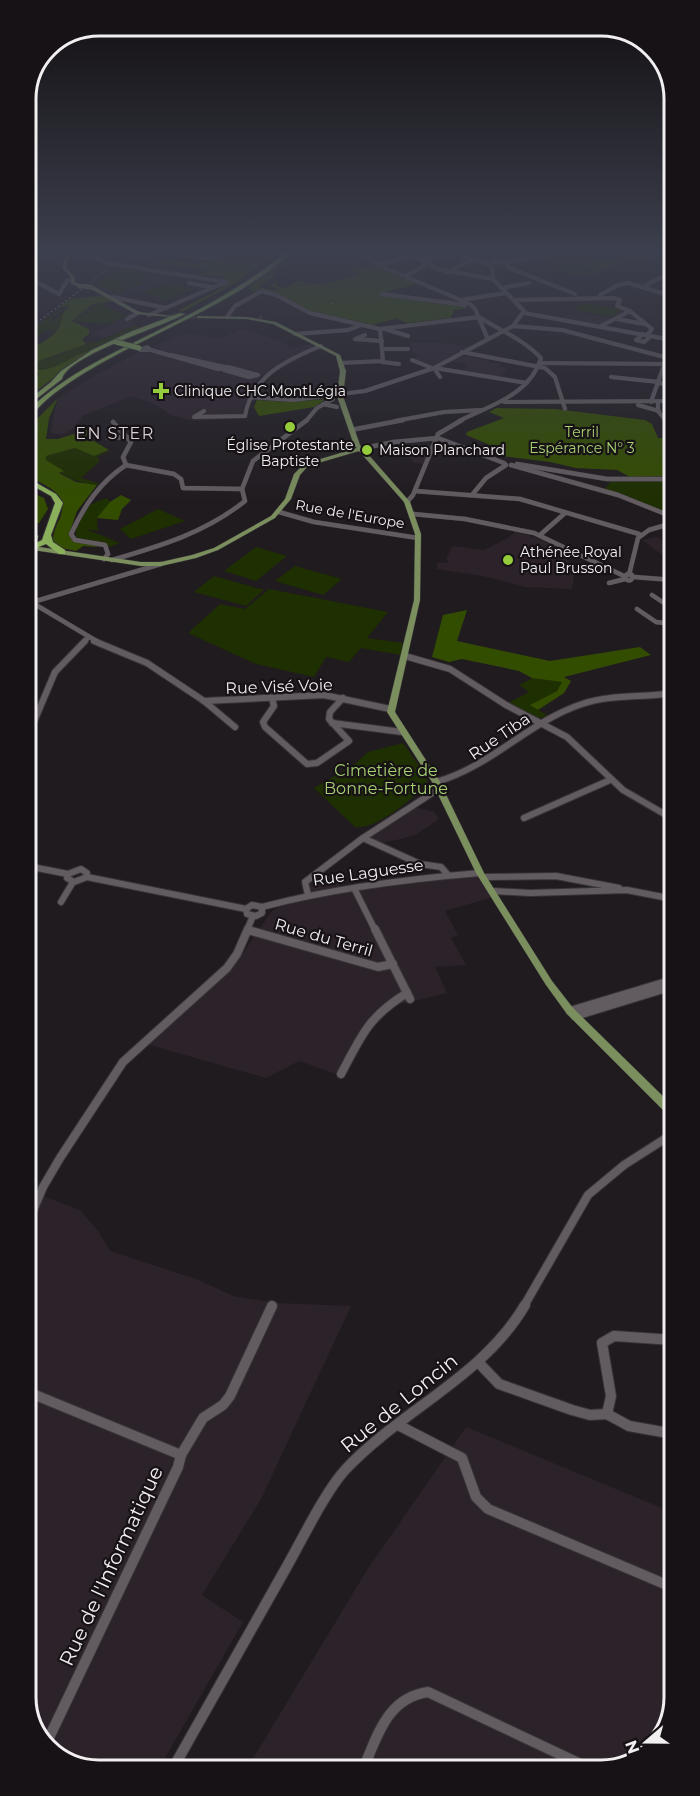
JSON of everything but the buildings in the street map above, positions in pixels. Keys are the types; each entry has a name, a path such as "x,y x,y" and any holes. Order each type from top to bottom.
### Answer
{"highway":[{"path":"36,397 72,367 114,342 132,335"},
{"path":"54,382 141,335"},
{"path":"36,407 77,375 155,335"},
{"path":"150,349 148,344 163,335"},
{"path":"114,342 140,349"},
{"path":"60,392 99,367 140,349"},
{"path":"36,415 77,375"},
{"path":"36,485 54,495 58,501 58,509 48,536 41,543 36,543"},
{"path":"36,490 46,493 55,503 48,520 36,535"},
{"path":"48,536 49,543 62,552"}],"main road":[{"path":"298,335 334,352 343,371 338,396 359,448 405,500 413,514 418,538 417,600 405,656 390,709 402,732 438,785 482,875 546,978 572,1013 664,1104"},
{"path":"36,545 62,552 161,564 216,549 279,512 300,469 314,461 359,448"}],"street":[{"path":"365,335 356,338 358,342 382,341"},
{"path":"382,362 383,335"},
{"path":"404,335 408,336"},
{"path":"242,489 222,486 191,490 183,488 181,479 174,474 126,465 98,487 81,511 71,534 75,540 105,545 108,558 120,558 183,539 225,519 245,501 242,489 253,461 302,426 323,404 338,396 433,368 492,335"},
{"path":"405,500 413,494 435,438 444,430 504,401 541,365 541,358 536,350 510,335"},
{"path":"579,335 664,356"},
{"path":"647,335 664,338"},
{"path":"209,419 206,411 194,417 209,419 245,416 249,397 266,375 321,345"},
{"path":"140,349 150,349 226,369 258,374 247,378"},
{"path":"383,349 408,349"},
{"path":"462,352 541,365 664,364 651,402"},
{"path":"412,360 433,368 526,382"},
{"path":"340,363 399,364"},
{"path":"541,365 555,377 565,409"},
{"path":"433,368 440,377"},
{"path":"226,369 241,376"},
{"path":"611,377 664,384"},
{"path":"249,397 288,400 338,396"},
{"path":"504,401 664,402"},
{"path":"630,402 659,411"},
{"path":"658,402 659,411 664,420"},
{"path":"323,404 338,407"},
{"path":"351,430 444,412 488,409"},
{"path":"113,422 121,428 131,442 123,457 126,465"},
{"path":"108,438 127,437"},
{"path":"359,448 435,438 508,464 618,495 664,513"},
{"path":"472,495 479,483 508,464 607,479 664,479"},
{"path":"413,494 520,499 639,534"},
{"name":"Rue de l'Europe","path":"279,512 314,522 418,538"},
{"path":"540,535 565,513"},
{"path":"413,514 465,519 540,535 578,556 628,577 664,579"},
{"path":"628,577 634,540 639,534 664,526"},
{"path":"36,600 161,564"},
{"path":"609,583 628,577"},
{"path":"652,595 664,603"},
{"path":"36,607 87,638 147,663 204,701 236,727"},
{"path":"638,609 656,622 664,623"},
{"path":"36,717 55,672 87,638"},
{"path":"405,656 450,669 506,705 543,723 576,745 608,778 664,813"},
{"name":"Rue Tiba","path":"438,785 459,777 500,755 523,735 581,704 664,694"},
{"name":"Rue Visé Voie","path":"204,701 324,695 390,709"},
{"path":"272,698 274,706 263,722 265,727 307,764 317,764 348,744 347,736 332,723 330,712 343,698"},
{"path":"332,723 402,732"},
{"path":"524,818 608,778"},
{"path":"308,895 305,882 438,785"},
{"path":"363,838 420,864 441,867 448,875"},
{"path":"36,868 68,874 68,878 73,882 87,877"},
{"name":"Rue Laguesse","path":"68,874 81,869 87,873 87,877 246,909 255,904 262,907 308,895 448,875 556,876 627,890"},
{"path":"61,902 73,882"},
{"path":"341,1074 367,1025 383,1008 409,996 354,888"},
{"path":"493,891 530,893 627,890 664,897"},
{"path":"246,909 247,914 253,916 262,913 262,907"},
{"path":"36,1204 43,1187 123,1062 227,968 237,954 253,916"},
{"name":"Rue du Terril","path":"248,930 378,966 393,964"},
{"path":"572,1013 664,983"},
{"path":"572,1013 664,988"},
{"name":"Rue de Loncin","path":"178,1760 313,1520 344,1471 478,1362 511,1329 588,1195 624,1165 664,1139"},
{"path":"181,1455 203,1418 223,1405 230,1396 272,1306"},
{"path":"607,1414 610,1407 608,1374 603,1364 602,1342 614,1336 664,1339"},
{"path":"478,1362 499,1384 581,1412 607,1414 618,1424 664,1433"},
{"name":"Rue de l'Informatique","path":"36,1395 181,1455 178,1467 50,1736"},
{"path":"398,1425 462,1458 468,1471 472,1490 488,1509 664,1584"},
{"path":"367,1760 396,1702 413,1692 428,1692 572,1760"}],"shaded area":[{"path":"95,335 115,335 109,338"},
{"name":"Clinique CHC MontLégia","path":"182,335 220,339 229,335 261,335 278,340 291,348 309,345 318,349 267,377 262,376 253,386 247,408 248,418 194,421 171,415 154,404 132,396 82,416 78,425 62,435 50,433 58,398 94,376 138,353 167,353 154,346"},
{"path":"411,343 441,343 468,347 433,366 413,359 419,355 413,352"},
{"path":"460,355 508,368 499,377 463,370 468,365 450,361"},
{"path":"414,443 431,445 423,464 414,463 405,450"},
{"name":"Athénée Royal Paul Brusson","path":"516,531 554,544 575,569 572,589 525,587 483,576 437,569 437,563 449,562 446,558 453,546 484,550"},
{"path":"657,537 664,541 664,556 642,540"},
{"path":"414,807 434,812 439,819 417,834 401,839 381,843 368,838"},
{"path":"337,874 341,892 478,876 493,897 445,911 458,935 451,938 466,965 435,967 447,993 397,1005 371,1018 336,1074 299,1061 266,1078 146,1044 233,968 271,912 283,904 310,898 309,882 313,879"},
{"path":"36,1193 80,1210 98,1231 110,1251 199,1280 233,1296 277,1303 351,1306 261,1499 202,1595 243,1622 164,1760 95,1760 79,1757 67,1752 52,1739 41,1721 36,1697"},
{"path":"466,1427 664,1509 664,1697 661,1717 656,1729 646,1742 636,1749 617,1758 601,1760 252,1760 367,1570"}],"green space":[{"path":"52,335 88,335 82,339 86,344 36,362 36,346"},
{"path":"113,335 127,335 50,371 36,369 36,362 61,354 79,344 97,342"},
{"path":"98,349 65,369 36,391 36,378 39,375 37,370 53,367"},
{"path":"58,398 49,418 46,439 58,439 92,428 92,434 75,439 94,441 109,450 94,456 75,448 46,456 46,460 64,471 59,473 76,482 97,485 77,511 69,534 75,540 100,544 97,547 83,546 76,551 62,548 53,541 62,502 54,491 36,480 36,420"},
{"path":"326,399 314,407 259,416 254,407 257,400 289,402"},
{"name":"Terril Espérance N° 3","path":"496,408 555,409 645,420 652,424 658,438 664,438 664,476 630,477 617,470 576,468 550,462 501,456 497,448 466,435 467,432 504,418 489,412"},
{"path":"75,448 94,456 113,450 97,457 100,461 81,478 99,483 97,485 69,477 46,460 46,456"},
{"path":"664,480 664,512 604,490 611,481"},
{"path":"36,494 44,498 48,509 39,523 36,523"},
{"path":"121,495 131,500 122,509 118,520 97,518 110,502"},
{"path":"107,498 110,502 97,519 98,531 86,529 120,543 109,547 104,543 76,537 76,529 83,511"},
{"path":"158,509 185,521 131,539 120,529"},
{"path":"256,547 287,556 256,581 224,571"},
{"path":"295,566 342,579 323,595 275,581"},
{"path":"214,576 264,590 246,606 194,592"},
{"path":"269,589 388,612 367,638 403,643 401,655 361,648 349,662 326,657 314,677 256,664 188,633 220,604 245,609"},
{"path":"467,610 457,641 550,661 640,647 651,655 564,677 571,681 564,693 538,710 530,705 557,691 562,682 532,678 519,671 462,659 449,662 432,657 443,615"},
{"path":"532,678 563,682 557,691 531,705 548,716 539,718 508,703 529,692 519,685"},
{"name":"Cimetière de Bonne-Fortune","path":"403,743 427,777 427,786 383,819 363,827 355,827 314,788 356,763 368,752"}],"place":[{"name":"Clinique CHC MontLégia","path":"161,391"},
{"name":"Église Protestante Baptiste","path":"290,427"},
{"name":"Maison Planchard","path":"367,450"},
{"name":"Athénée Royal Paul Brusson","path":"508,560"}],"district":[{"name":"EN STER","path":"115,433"}]}
